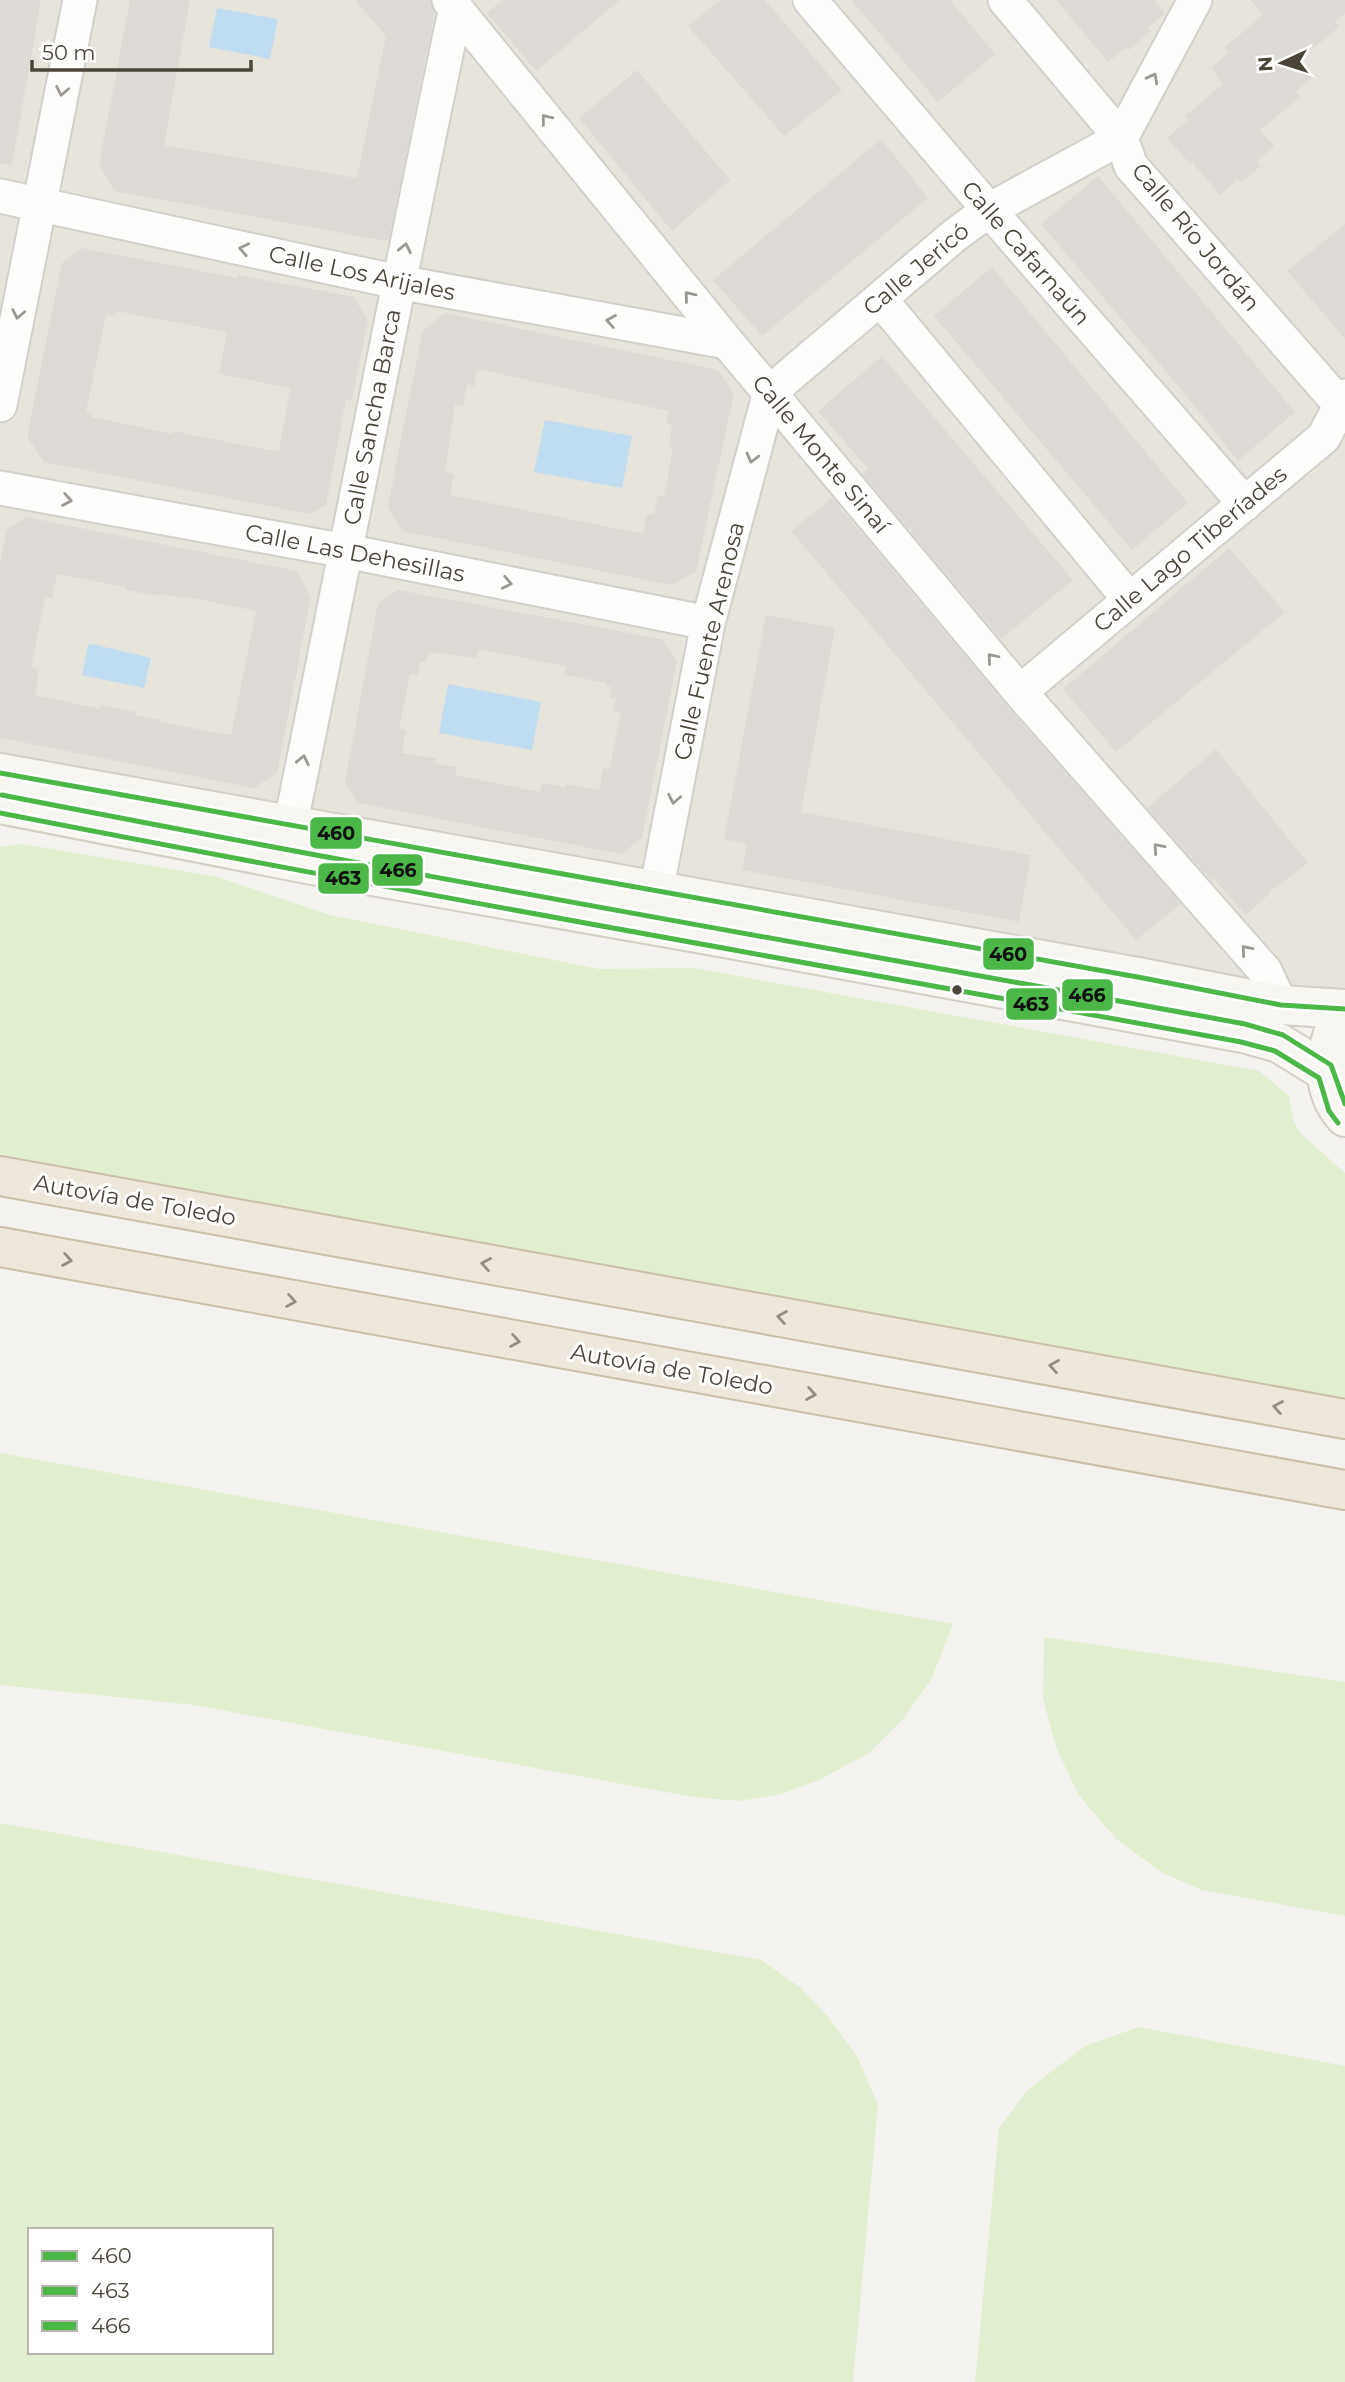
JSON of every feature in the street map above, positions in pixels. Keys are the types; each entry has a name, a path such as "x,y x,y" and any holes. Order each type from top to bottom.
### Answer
{"highway":[{"name":"Autovía de Toledo","path":"0,1176 1345,1419"},
{"name":"Autovía de Toledo","path":"0,1247 1345,1490"}],"main road":[{"path":"0,773 1281,1005 1345,1009 1328,1045 1326,1072 1337,1108 1345,1117"},
{"path":"0,804 338,870 1243,1033 1279,1043 1326,1072"}],"street":[{"path":"0,405 80,0"},
{"name":"Calle Cafarnaún","path":"810,0 1245,504"},
{"name":"Calle Río Jordán","path":"1005,0 1121,138 1131,166 1343,403"},
{"path":"1121,138 1195,0"},
{"name":"Calle Sancha Barca","path":"290,827 456,2"},
{"name":"Calle Monte Sinaí","path":"456,2 727,342 1020,692 1265,971 1281,1005"},
{"name":"Calle Jericó","path":"770,392 955,235 989,210 1121,138"},
{"name":"Calle Los Arijales","path":"0,195 398,282 727,342"},
{"path":"880,299 1129,600"},
{"name":"Calle Fuente Arenosa","path":"656,892 708,623 770,392"},
{"name":"Calle Lago Tiberíades","path":"1020,692 1324,437 1343,403"},
{"name":"Calle Las Dehesillas","path":"0,488 346,551 708,623"}],"shaded area":[{"path":"0,0 1345,0 1345,992 1262,1018 0,807"}],"green space":[{"path":"23,844 218,877 330,915 599,969 694,968 1259,1071 1289,1096 1294,1122 1300,1133 1345,1173 1345,1418 0,1154 0,847"},
{"path":"0,1453 953,1624 931,1680 903,1719 869,1753 819,1780 781,1794 739,1801 693,1797 194,1705 0,1685"},
{"path":"1044,1637 1345,1682 1345,1916 1202,1890 1163,1873 1116,1839 1078,1794 1056,1747 1043,1698"},
{"path":"0,1823 761,1960 801,1988 829,2018 857,2056 878,2105 853,2382 0,2382"},
{"path":"1139,2027 1345,2066 1345,2382 975,2382 999,2128 1027,2091 1087,2045"}],"water":[{"path":"217,8 278,19 270,59 209,47"},
{"path":"545,420 632,436 622,488 534,472"},
{"path":"88,645 151,658 144,688 82,675"},
{"path":"448,684 541,702 532,750 439,733"}],"building":[{"path":"0,0 41,0 12,165 0,164"},
{"path":"130,0 190,0 164,145 357,178 386,36 355,0 430,0 435,13 389,238 386,241 114,191 99,164"},
{"path":"503,0 620,0 536,71 487,13"},
{"path":"720,0 765,0 842,90 784,136 688,26"},
{"path":"851,0 950,0 995,54 938,102"},
{"path":"1056,0 1154,0 1165,13 1148,28 1151,31 1129,50 1126,47 1108,62"},
{"path":"1250,0 1345,0 1345,13 1335,22 1339,27 1299,60 1314,77 1296,91 1300,97 1260,130 1274,146 1257,161 1261,166 1241,183 1238,179 1220,195 1167,138 1188,120 1185,116 1223,84 1211,68 1229,52 1225,47 1263,15"},
{"path":"637,70 730,180 672,231 579,118"},
{"path":"881,139 928,198 762,336 713,280"},
{"path":"1098,176 1295,412 1238,461 1041,224"},
{"path":"1345,224 1345,339 1287,271"},
{"path":"82,248 354,297 368,321 352,400 346,399 326,505 310,514 44,462 27,437 62,263","holes":["116,311 227,332 219,374 290,388 279,452 173,431 173,434 91,417 92,413 86,412 106,315 115,316"]},
{"path":"992,267 1188,503 1132,550 934,316"},
{"path":"445,313 718,370 734,393 696,572 672,585 402,531 388,507 423,331","holes":["477,369 668,411 666,424 672,425 669,446 673,447 664,496 658,495 654,514 647,514 643,534 450,495 454,474 445,472 455,404 463,406 467,384 474,387"]},
{"path":"882,356 1073,580 1001,639 862,474 868,469 818,411"},
{"path":"832,498 1006,705 1181,904 1136,940 791,531"},
{"path":"26,517 297,571 311,597 277,773 254,788 0,738 0,564 7,529","holes":["57,574 126,587 125,590 158,596 184,596 256,611 231,735 159,722 160,720 136,715 136,712 100,705 100,709 35,695 39,669 31,668 45,597 52,598"]},
{"path":"1229,548 1285,612 1116,752 1063,689"},
{"path":"398,590 662,639 677,661 642,838 621,854 358,803 345,782 378,603","holes":["479,649 566,666 564,675 607,683 606,686 611,687 610,698 616,699 613,712 621,713 609,769 603,768 600,790 542,783 540,792 455,775 457,767 435,763 436,758 402,753 406,730 399,728 410,674 418,675 420,662 426,663 429,652 477,658"]},
{"path":"766,615 835,628 801,812 1031,855 1019,922 742,870 747,844 724,839"},
{"path":"1216,749 1308,863 1269,892 1246,915 1147,808"}],"transit line":[{"name":"460","path":"0,773 1281,1005 1345,1009"},
{"name":"466","path":"2,795 467,883 1245,1024 1283,1035 1331,1065 1345,1104"},
{"name":"463","path":"0,813 465,901 1241,1042 1275,1051 1319,1078 1329,1111 1338,1123"}]}
